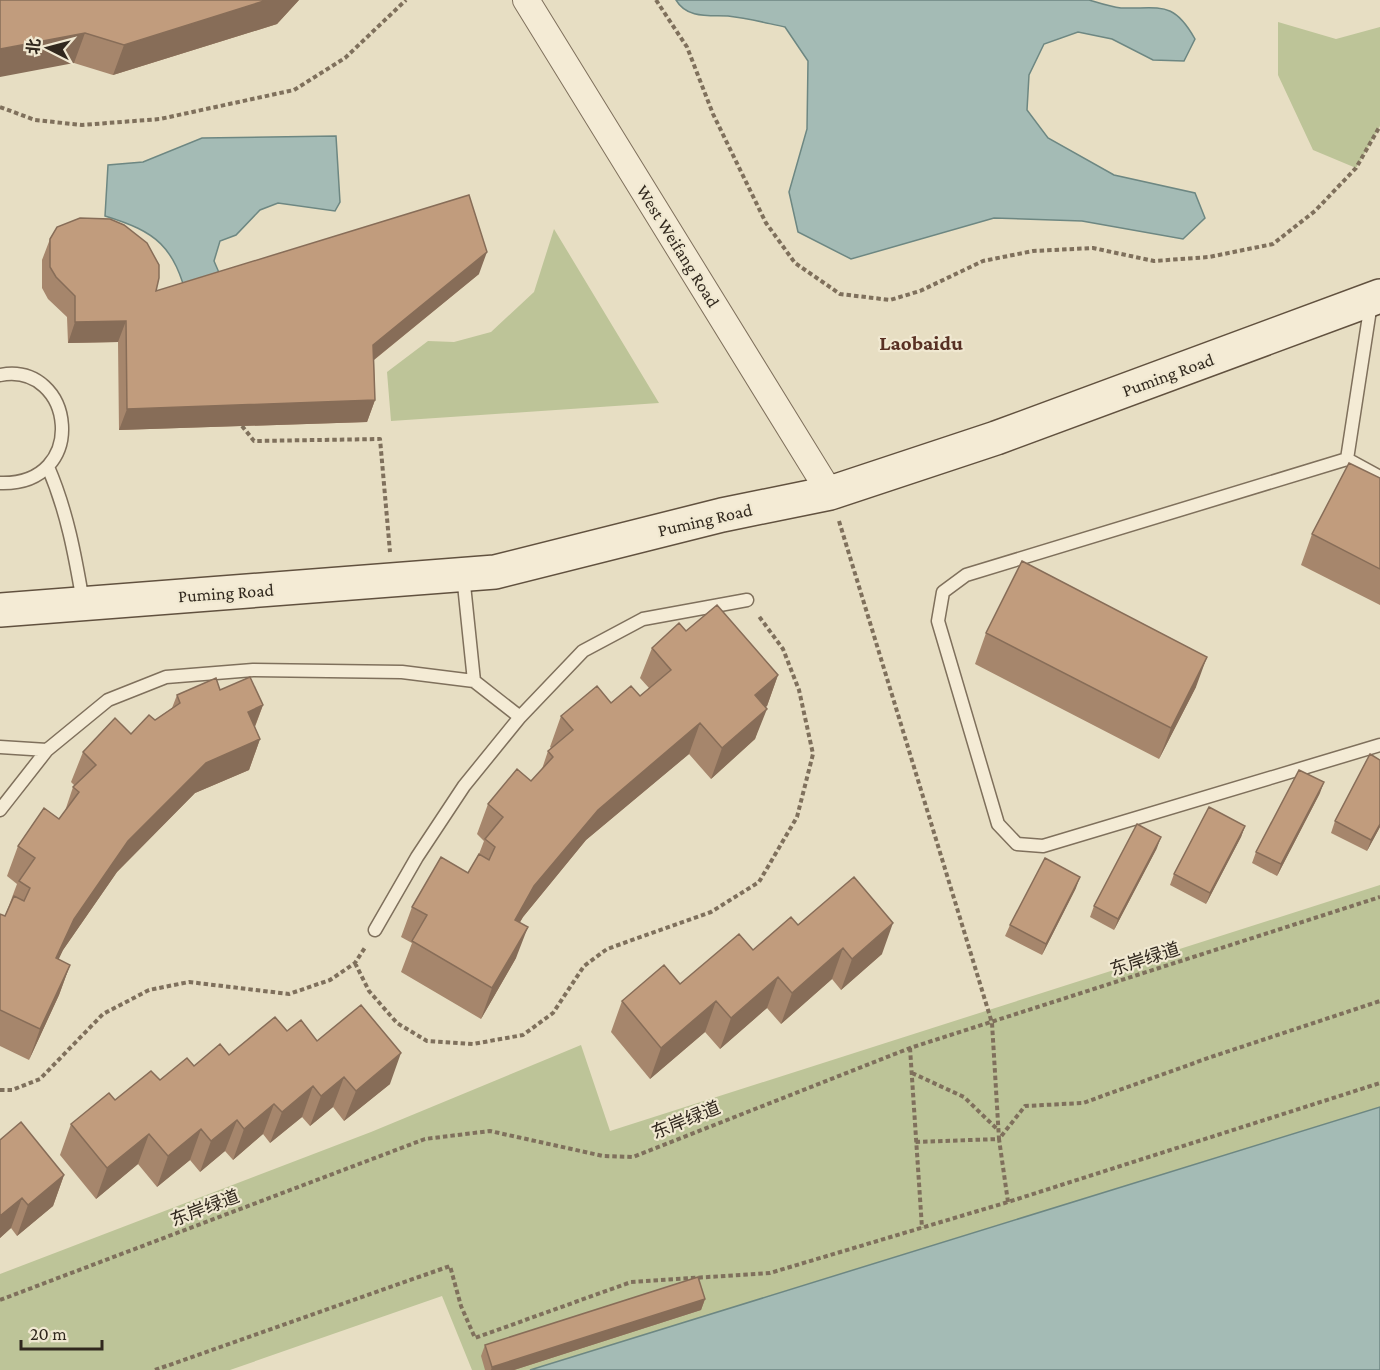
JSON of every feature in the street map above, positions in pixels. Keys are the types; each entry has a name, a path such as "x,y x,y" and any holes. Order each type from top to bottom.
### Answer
{"main road":[{"name":"Puming Road","path":"0,610 495,572 722,515 830,493 996,438 1376,298"}],"street":[{"name":"West Weifang Road","path":"526,0 830,493"}],"lane":[{"path":"1347,459 1376,298"},
{"path":"0,375 9,373 27,376 44,386 56,401 63,418 63,436 58,453 48,467 34,477 18,483 0,483"},
{"path":"1380,477 1347,459 966,575 943,592 938,621 998,824 1017,844 1043,846 1380,746"},
{"path":"48,467 62,498 70,528 84,604"},
{"path":"463,574 474,681"},
{"path":"375,930 417,857 458,795 520,717 583,651 643,619 747,600"},
{"path":"0,810 47,750 108,700 166,678 253,670 402,672 474,681 520,717"},
{"path":"0,747 47,750"}],"path":[{"path":"0,107 34,120 82,125 160,119 294,90 345,58 406,0"},
{"path":"656,0 687,47 713,114 766,223 795,263 840,294 890,300 920,291 983,261 1033,251 1093,248 1155,261 1209,257 1273,244 1315,211 1356,168 1380,126"},
{"path":"242,426 254,441 380,439 392,580"},
{"path":"830,493 992,1023 999,1139 1008,1202"},
{"path":"355,963 369,991 397,1023 427,1041 473,1044 523,1035 553,1013 584,966 607,949 711,912 759,882 796,817 813,754 799,690 783,649 747,600"},
{"name":"东岸绿道","path":"0,1300 425,1138 490,1131 603,1156 633,1156 910,1048 1380,897"},
{"path":"0,1090 12,1090 40,1079 103,1014 149,990 189,982 289,994 330,980 355,963 375,930"},
{"path":"915,1142 999,1139 1025,1106 1083,1103 1211,1057 1380,1001"},
{"path":"910,1048 922,1228"},
{"path":"912,1073 964,1097 999,1131"},
{"path":"155,1370 450,1266 461,1306 475,1338 631,1282 770,1273 1008,1202 1380,1083"}],"green space":[{"path":"1278,22 1336,39 1380,27 1380,126 1356,168 1313,150 1278,75"},
{"path":"554,229 659,403 391,421 387,372 428,341 454,342 491,332 534,292"},
{"path":"1380,885 1380,1107 530,1370 472,1370 442,1296 230,1370 0,1370 0,1274 371,1132 581,1045 610,1131"}],"water":[{"path":"676,0 1089,0 1121,8 1165,9 1180,18 1195,39 1184,61 1153,60 1112,39 1078,32 1044,44 1029,75 1027,110 1048,138 1114,175 1195,193 1205,218 1183,239 1082,221 994,218 851,259 798,232 789,192 807,129 808,61 785,27 735,17 693,13 686,10"},
{"path":"336,136 340,202 335,211 278,203 260,210 236,235 220,241 214,261 226,289 188,301 176,267 161,244 138,228 105,216 108,165 143,162 202,138"},
{"path":"1380,1107 1380,1370 530,1370"}],"building":[{"path":"0,0 267,0 124,45 85,33 0,49"},
{"path":"469,195 487,252 373,345 375,400 127,409 126,321 75,322 75,296 56,277 50,267 50,239 57,227 80,218 110,219 124,225 147,243 159,265 156,291"},
{"path":"1349,463 1380,478 1380,569 1312,534"},
{"path":"1022,561 1207,657 1171,728 986,633"},
{"path":"717,605 778,675 755,695 767,709 722,748 700,723 598,810 534,886 515,920 528,927 492,988 412,941 427,915 412,907 441,857 468,873 479,854 489,860 495,847 485,839 503,817 488,804 517,769 531,781 553,757 548,751 573,730 561,716 597,686 611,703 631,686 640,696 671,670 652,648 679,623 686,631"},
{"path":"250,677 263,705 248,712 260,739 206,763 128,841 74,919 56,958 70,965 40,1029 0,1010 0,914 5,916 14,896 24,901 30,888 19,881 35,858 18,846 44,808 59,819 79,792 73,787 96,765 83,752 115,718 131,734 149,715 155,720 180,703 177,695 216,678 220,690"},
{"path":"1370,754 1380,760 1380,824 1371,840 1335,821"},
{"path":"1299,770 1324,782 1281,864 1256,852"},
{"path":"1209,807 1245,826 1210,893 1174,874"},
{"path":"1137,824 1161,837 1118,919 1094,906"},
{"path":"1045,858 1080,877 1046,944 1010,925"},
{"path":"854,877 893,923 852,959 843,948 792,993 778,977 731,1018 716,1001 661,1048 622,1001 664,965 680,984 739,934 753,950 791,917 798,925"},
{"path":"361,1005 401,1053 356,1091 344,1077 321,1096 313,1086 282,1112 274,1104 244,1129 237,1120 211,1141 201,1129 168,1156 149,1134 107,1168 71,1124 109,1093 115,1100 151,1071 160,1080 187,1058 194,1066 220,1044 229,1055 275,1017 287,1031 301,1020 317,1041"},
{"path":"21,1122 64,1175 28,1205 22,1198 0,1216 0,1140"},
{"path":"698,1277 705,1299 492,1367 485,1345"}],"district":[{"name":"Laobaidu","path":"921,343"}]}
